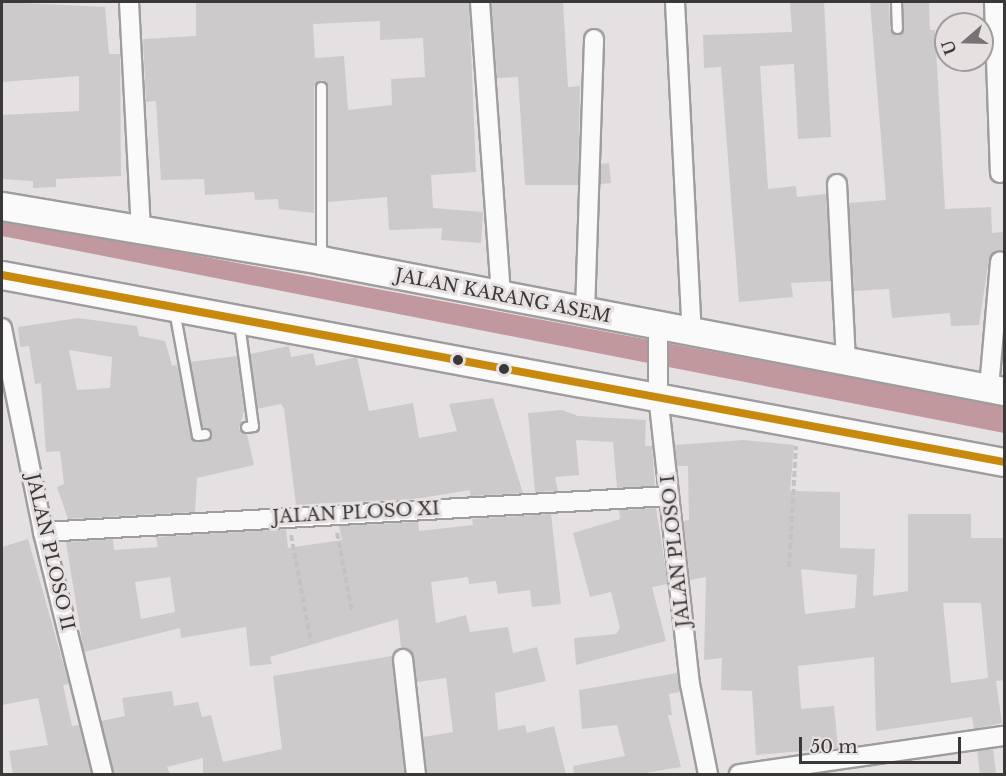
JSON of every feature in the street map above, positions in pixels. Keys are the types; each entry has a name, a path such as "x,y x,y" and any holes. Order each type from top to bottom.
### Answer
{"main road":[{"name":"JALAN KARANG ASEM","path":"2,206 321,260 585,312 658,330 692,333 997,389"},
{"path":"2,275 658,390 1005,462"}],"street":[{"path":"129,2 141,229"},
{"path":"480,2 501,296"},
{"path":"675,2 692,333"},
{"path":"994,2 1000,173"},
{"path":"585,312 594,39"},
{"path":"837,184 846,360"},
{"path":"997,389 1000,261"},
{"name":"JALAN PLOSO II","path":"2,328 44,532 103,774"},
{"name":"JALAN PLOSO I","path":"658,330 658,390 690,684 708,774"},
{"name":"JALAN PLOSO XI","path":"44,532 669,496"},
{"path":"403,659 416,774"},
{"path":"739,774 1005,736"}],"lane":[{"path":"896,2 897,28"},
{"path":"321,87 321,260"},
{"path":"173,306 197,435 205,434"},
{"path":"238,318 253,426 246,427"}],"path":[{"path":"789,567 796,440"},
{"path":"334,514 352,612"},
{"path":"288,517 311,642"}],"shaded area":[{"path":"2,219 1004,406 1004,433 2,236"}],"building":[{"path":"2,2 105,7 109,54 120,54 121,176 56,179 56,187 33,188 33,181 2,179 2,115 79,111 79,76 2,82"},
{"path":"196,2 469,2 476,172 431,175 433,208 483,212 481,243 441,240 442,228 389,230 387,197 328,202 328,87 322,80 314,87 314,213 279,209 278,199 255,200 254,192 205,195 204,179 161,180 156,101 146,102 143,39 196,36","holes":["380,21 380,40 423,38 425,77 391,79 392,105 348,110 344,56 315,58 313,24"]},
{"path":"491,2 563,2 568,87 580,86 578,185 525,185 518,77 497,78"},
{"path":"790,2 824,2 831,137 798,139 794,64 760,66 768,189 796,186 797,197 826,194 831,281 791,283 793,297 739,302 721,67 704,68 703,35 792,32"},
{"path":"870,2 889,2 890,29 897,35 904,28 903,2 929,2 930,30 934,30 934,72 937,72 945,209 991,207 992,233 1005,232 1005,251 995,251 989,259 979,325 951,326 950,313 892,318 889,289 854,291 849,203 886,200"},
{"path":"609,163 611,183 600,184 601,164"},
{"path":"78,318 137,326 139,336 165,341 172,366 177,365 195,441 212,434 202,428 190,362 237,356 244,411 239,429 247,434 254,465 197,478 195,512 68,519 57,487 64,484 60,451 46,452 41,383 35,384 29,346 20,347 18,327","holes":["69,350 112,357 110,388 77,390"]},
{"path":"289,346 291,357 313,353 316,366 357,357 369,411 413,403 419,438 457,431 449,404 493,398 523,493 470,496 470,490 415,499 296,505 284,409 281,404 257,409 250,354"},
{"path":"562,410 578,416 646,420 645,446 652,446 655,486 617,488 613,442 576,440 579,475 555,477 558,491 535,492 528,413"},
{"path":"743,440 794,445 790,491 840,492 840,548 875,549 873,596 908,591 908,514 971,514 971,538 1005,538 1005,680 996,681 1002,723 974,729 972,717 876,731 874,657 798,666 801,709 834,706 838,748 756,755 752,691 721,690 722,658 704,660 706,577 690,580 683,521 689,520 688,466 677,466 675,445","holes":["801,569 857,575 855,608 805,614","943,603 981,603 988,678 951,683"]},
{"path":"656,508 668,584 652,587 666,641 576,665 574,638 616,634 620,628 611,592 590,597 573,533 620,519 619,510"},
{"path":"551,514 561,604 532,607 530,590 498,594 496,581 469,584 468,577 431,582 436,623 466,615 470,632 508,627 513,653 537,647 546,681 495,693 498,730 525,725 527,733 554,726 566,774 427,774 423,737 453,732 446,678 417,682 412,653 401,648 398,619 270,657 272,664 250,666 246,627 181,638 180,628 84,652 66,542 113,539 114,550 158,547 156,537 286,529 288,548 342,540 339,526 418,522 419,531 473,525 472,519","holes":["170,577 175,612 141,619 135,582"]},
{"path":"28,539 69,684 63,685 72,726 79,725 92,774 13,774 9,751 48,745 38,698 2,705 2,547"},
{"path":"392,656 405,774 203,774 203,758 167,767 170,774 114,774 101,721 125,716 122,698 172,691 174,706 198,702 202,717 211,715 223,762 282,749 273,676"},
{"path":"677,673 680,692 669,694 672,715 668,715 681,767 639,774 574,774 573,766 625,756 617,725 582,729 579,690"},
{"path":"993,749 996,773 980,774 977,751"}],"transit line":[{"path":"2,275 1004,462"}]}
